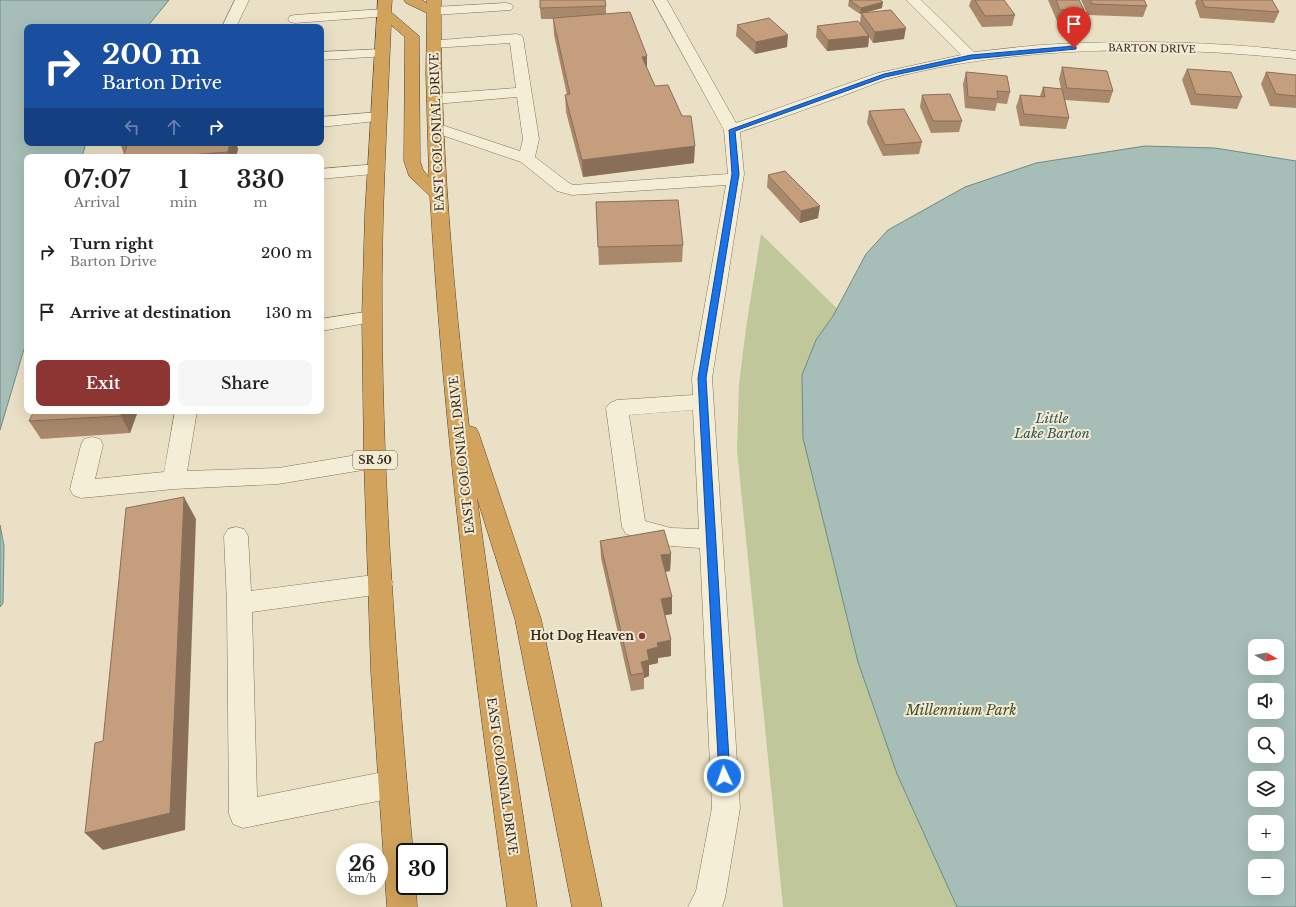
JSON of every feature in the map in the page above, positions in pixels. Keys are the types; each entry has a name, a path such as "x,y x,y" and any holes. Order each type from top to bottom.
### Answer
{"highway":[{"path":"411,0 434,6"},
{"path":"385,6 412,36 412,161 415,172 439,195"},
{"name":"SR 50","path":"385,6 379,117 372,317 375,460 384,672 402,907"},
{"name":"EAST COLONIAL DRIVE","path":"434,6 435,99 439,195 453,387 486,664 522,907"},
{"path":"453,387 528,619 587,907"}],"street":[{"path":"230,24 242,0"},
{"path":"660,0 732,130 735,179 702,378 726,808 710,898 703,907"},
{"path":"914,0 971,57"},
{"path":"295,17 385,6"},
{"path":"434,6 506,9"},
{"path":"434,44 516,38 531,139 527,159"},
{"name":"BARTON DRIVE","path":"732,130 884,76 971,57 1059,48 1150,47 1250,50 1296,55"},
{"path":"324,56 382,53"},
{"path":"435,99 524,92"},
{"path":"324,122 379,117"},
{"path":"436,128 527,159 563,187 572,190 735,179"},
{"path":"324,174 377,169"},
{"path":"324,325 372,317"},
{"path":"704,402 617,408 634,527 670,537 712,539"},
{"path":"174,480 185,414"},
{"path":"92,445 81,489 174,480 278,476 375,460"},
{"path":"236,536 243,814 393,784"},
{"path":"238,603 381,584"}],"green space":[{"name":"Millennium Park","path":"761,234 1130,596 1232,907 783,907 737,450 739,384 746,328"}],"water":[{"path":"0,0 169,0 149,24 24,24 24,146 85,146 83,154 24,154 24,349 0,430"},
{"name":"Little Lake Barton","path":"1145,146 1215,148 1296,161 1296,907 957,907 897,774 858,662 803,438 802,375 816,340 833,316 866,254 888,230 965,187 1036,163"},
{"path":"0,525 4,546 3,603 0,607"}],"building":[{"path":"540,0 605,0 606,6 540,8"},
{"path":"849,0 880,0 883,2 861,8"},
{"path":"975,0 1004,0 1015,15 985,16"},
{"path":"1056,0 1079,0 1084,10 1060,10"},
{"path":"1090,0 1144,0 1147,6 1092,4"},
{"path":"1202,0 1272,0 1279,12 1205,7"},
{"path":"891,10 906,28 875,32 861,13"},
{"path":"630,12 647,56 642,57 655,86 668,85 682,116 691,116 695,146 582,160 565,95 570,94 553,18"},
{"path":"769,18 788,35 756,42 737,25"},
{"path":"858,21 869,36 828,40 817,26"},
{"path":"1062,67 1107,71 1113,91 1067,88"},
{"path":"1187,69 1231,72 1242,97 1196,94"},
{"path":"966,72 1007,76 1010,92 997,91 998,99 968,97"},
{"path":"1266,72 1296,75 1296,96 1276,94"},
{"path":"1043,87 1062,89 1069,118 1024,114 1020,95 1045,97"},
{"path":"950,94 962,121 933,121 922,95"},
{"path":"904,109 922,142 885,145 869,111"},
{"path":"127,146 229,146 228,152 202,154 124,154"},
{"path":"785,171 820,206 801,211 768,175"},
{"path":"678,200 683,245 598,247 596,202"},
{"path":"32,414 121,414 121,416 29,421"},
{"path":"184,497 170,813 85,833 95,743 103,741 126,508"},
{"name":"Hot Dog Heaven","path":"664,530 671,554 661,555 672,597 661,599 671,640 657,643 658,647 647,650 649,660 641,662 644,673 631,675 600,541"}],"place":[{"name":"Hot Dog Heaven","path":"642,636"}],"route":[{"path":"724,776 702,378 736,174 732,130 884,76 971,57 1059,48 1074,48"}]}
